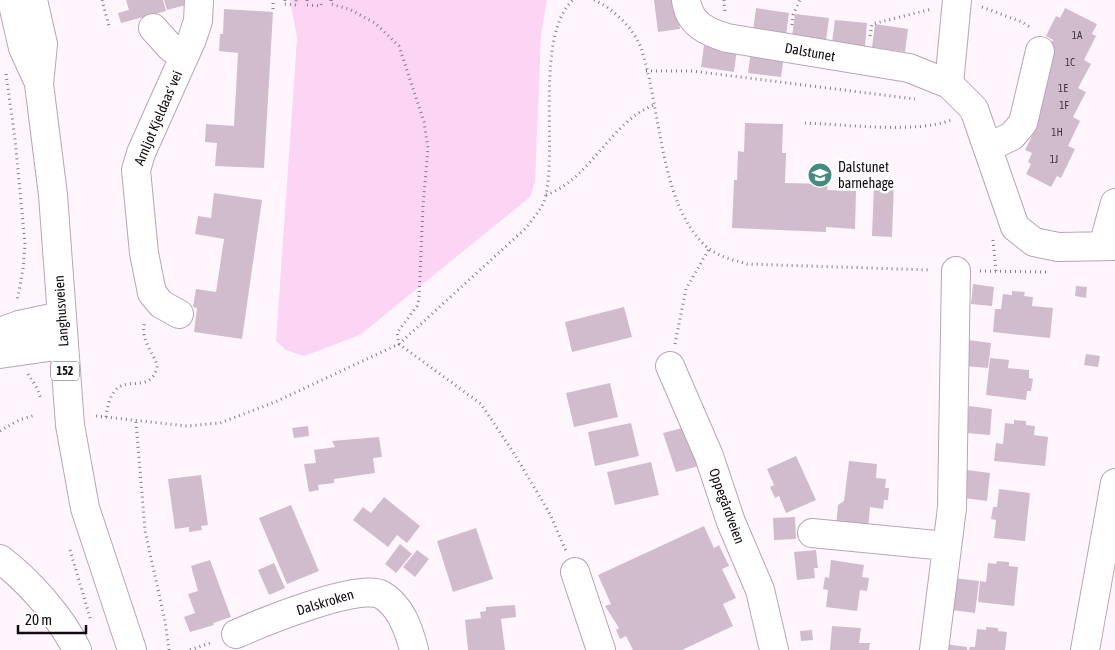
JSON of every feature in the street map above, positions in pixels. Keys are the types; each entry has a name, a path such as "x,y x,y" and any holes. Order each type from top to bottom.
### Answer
{"street":[{"name":"Langhusveien","path":"12,0 23,48 39,84 48,137 70,425 85,508 132,650"},
{"name":"Langhusveien","path":"33,0 43,44 39,84"},
{"name":"Arnljot Kjeldaas' vei","path":"156,299 152,293 144,253 136,170 141,153 186,53 198,21 200,0"},
{"name":"Dalstunet","path":"686,0 695,22 708,32 727,38 909,68 949,84 974,109 1015,227 1034,242 1058,247 1109,246 1115,202"},
{"path":"949,84 957,0"},
{"path":"153,28 171,48 186,53"},
{"path":"988,147 1012,136 1023,123 1040,51"},
{"path":"934,650 952,508 956,270"},
{"path":"156,299 169,310 179,314"},
{"path":"0,332 19,325 61,316"},
{"path":"0,354 63,345"},
{"name":"Oppegårdveien","path":"670,366 709,456 731,522 760,590 774,650"},
{"path":"1085,650 1115,483"},
{"path":"812,534 946,546"},
{"path":"0,559 24,579 40,597 77,650"},
{"path":"575,572 601,650"},
{"name":"Dalskroken","path":"236,634 272,618 356,592 371,591 383,595 399,610 414,650"}],"path":[{"path":"102,0 109,26"},
{"path":"273,0 273,9"},
{"path":"284,0 284,4 296,5 296,0"},
{"path":"307,0 307,5 321,6 322,0"},
{"path":"331,0 331,4 349,9 375,23 399,46 424,122 428,148 423,206 419,300 417,306 397,333 399,344 481,404 515,455 550,514 575,572"},
{"path":"96,416 136,422 186,426 220,423 275,402 399,344 526,228 542,208 550,169 548,114 554,47 558,22 567,6 573,0"},
{"path":"594,0 603,4 622,20 640,47 666,166 682,212 695,235 709,249 726,258 747,264 1056,272"},
{"path":"5,68 15,139 25,244 17,308"},
{"path":"646,72 692,71 918,100"},
{"path":"546,195 564,187 636,113 654,105"},
{"path":"805,123 909,127 942,123 974,109"},
{"path":"992,234 996,252 996,271"},
{"path":"670,366 686,289 709,249"},
{"path":"106,417 108,399 114,390 122,385 141,383 152,377 157,370 157,362 148,349 142,330 156,299"},
{"path":"0,431 19,420 35,415"},
{"path":"136,422 145,530 165,621 169,650"}],"shaded area":[{"path":"290,0 547,0 541,36 535,182 530,197 360,335 304,356 286,350 276,341 297,38"}],"building":[{"path":"126,0 163,0 166,11 121,23 118,13 129,10"},
{"path":"164,0 184,0 186,5 167,10"},
{"path":"654,0 677,0 680,29 658,32"},
{"path":"756,8 789,13 786,36 753,31"},
{"path":"1065,8 1097,24 1092,34 1096,36 1084,60 1091,64 1078,88 1086,92 1073,117 1080,121 1068,146 1075,149 1061,178 1057,176 1051,187 1026,174 1031,164 1028,162 1032,153 1025,150 1037,126 1030,122 1041,64 1053,40 1046,36 1056,16 1060,18"},
{"path":"224,9 273,12 264,168 215,166 217,143 205,142 206,124 234,126 238,53 219,51 220,34 223,34"},
{"path":"795,14 829,18 826,41 792,37"},
{"path":"835,20 867,23 865,46 832,42"},
{"path":"875,24 908,29 905,52 872,47"},
{"path":"704,45 737,49 734,72 701,67"},
{"path":"751,51 784,55 781,77 748,73"},
{"path":"745,123 783,124 782,153 786,153 785,183 828,184 827,190 856,191 855,229 826,227 826,232 732,228 734,180 737,180 738,151 744,152"},
{"path":"874,184 894,185 892,237 872,236"},
{"path":"214,193 262,200 242,339 194,332 197,308 193,307 196,289 216,292 224,239 195,234 198,216 211,218"},
{"path":"973,284 994,287 992,306 971,304"},
{"path":"1076,286 1087,287 1086,298 1075,296"},
{"path":"1012,291 1025,292 1024,296 1033,297 1032,306 1053,308 1050,338 993,332 995,309 1001,309 1003,294 1012,295"},
{"path":"624,307 632,337 572,352 565,322"},
{"path":"968,340 991,343 988,368 965,366"},
{"path":"1086,354 1100,356 1098,367 1084,365"},
{"path":"990,358 1009,360 1008,368 1029,370 1029,378 1033,379 1031,391 1027,391 1026,400 986,395"},
{"path":"610,383 618,417 574,427 566,393"},
{"path":"969,406 992,409 990,435 966,433"},
{"path":"1014,420 1026,421 1026,425 1035,426 1034,435 1048,437 1045,466 994,461 996,443 1003,444 1005,423 1014,424"},
{"path":"631,423 639,456 595,466 588,432"},
{"path":"308,426 309,436 294,438 292,428"},
{"path":"686,427 699,466 676,472 663,433"},
{"path":"379,437 382,457 373,458 375,473 334,479 334,483 318,485 319,490 309,492 304,464 316,463 314,450 335,447 332,441"},
{"path":"796,456 816,500 786,513 779,496 775,498 770,487 774,485 767,469"},
{"path":"849,461 877,464 876,478 886,479 885,488 889,488 888,500 884,500 883,509 870,507 868,530 836,527 838,505 844,501"},
{"path":"651,462 659,495 615,505 607,472"},
{"path":"967,470 990,473 987,501 964,498"},
{"path":"201,475 208,525 201,526 202,530 189,532 189,527 175,529 168,479"},
{"path":"999,489 1030,493 1025,541 994,538 996,520 991,519 993,507 997,507"},
{"path":"384,497 420,526 407,543 397,535 388,547 353,520 363,507 371,513"},
{"path":"291,505 319,571 287,584 259,518"},
{"path":"795,517 796,539 774,540 773,518"},
{"path":"704,526 714,548 719,545 729,566 722,569 736,598 723,604 733,626 682,650 633,650 626,636 620,639 616,630 619,628 605,606 611,604 598,575"},
{"path":"476,528 493,579 453,592 437,541"},
{"path":"400,544 412,554 396,573 385,564"},
{"path":"417,550 429,559 415,577 403,567"},
{"path":"816,550 818,568 814,568 815,578 797,580 794,552"},
{"path":"210,560 231,617 213,623 214,625 190,632 184,617 195,613 188,594 198,591 191,566"},
{"path":"831,560 864,565 862,577 869,578 867,591 860,590 857,611 826,607 828,590 823,589 825,577 829,578"},
{"path":"997,561 1009,562 1009,566 1018,567 1014,606 978,602 980,581 986,582 988,563 996,564"},
{"path":"274,563 285,588 269,595 258,570"},
{"path":"954,578 979,581 975,613 951,610"},
{"path":"515,605 516,617 501,619 505,650 468,650 465,620 481,618 480,612 486,611 486,607"},
{"path":"832,626 861,628 859,643 870,643 869,650 830,650"},
{"path":"986,627 998,628 998,631 1007,632 1005,650 969,650 970,647 975,647 977,629 986,630"},
{"path":"812,630 813,640 801,641 800,631"},
{"path":"945,644 967,647 967,650 944,650"}],"place":[{"name":"Dalstunet barnehage","path":"820,175"}]}
